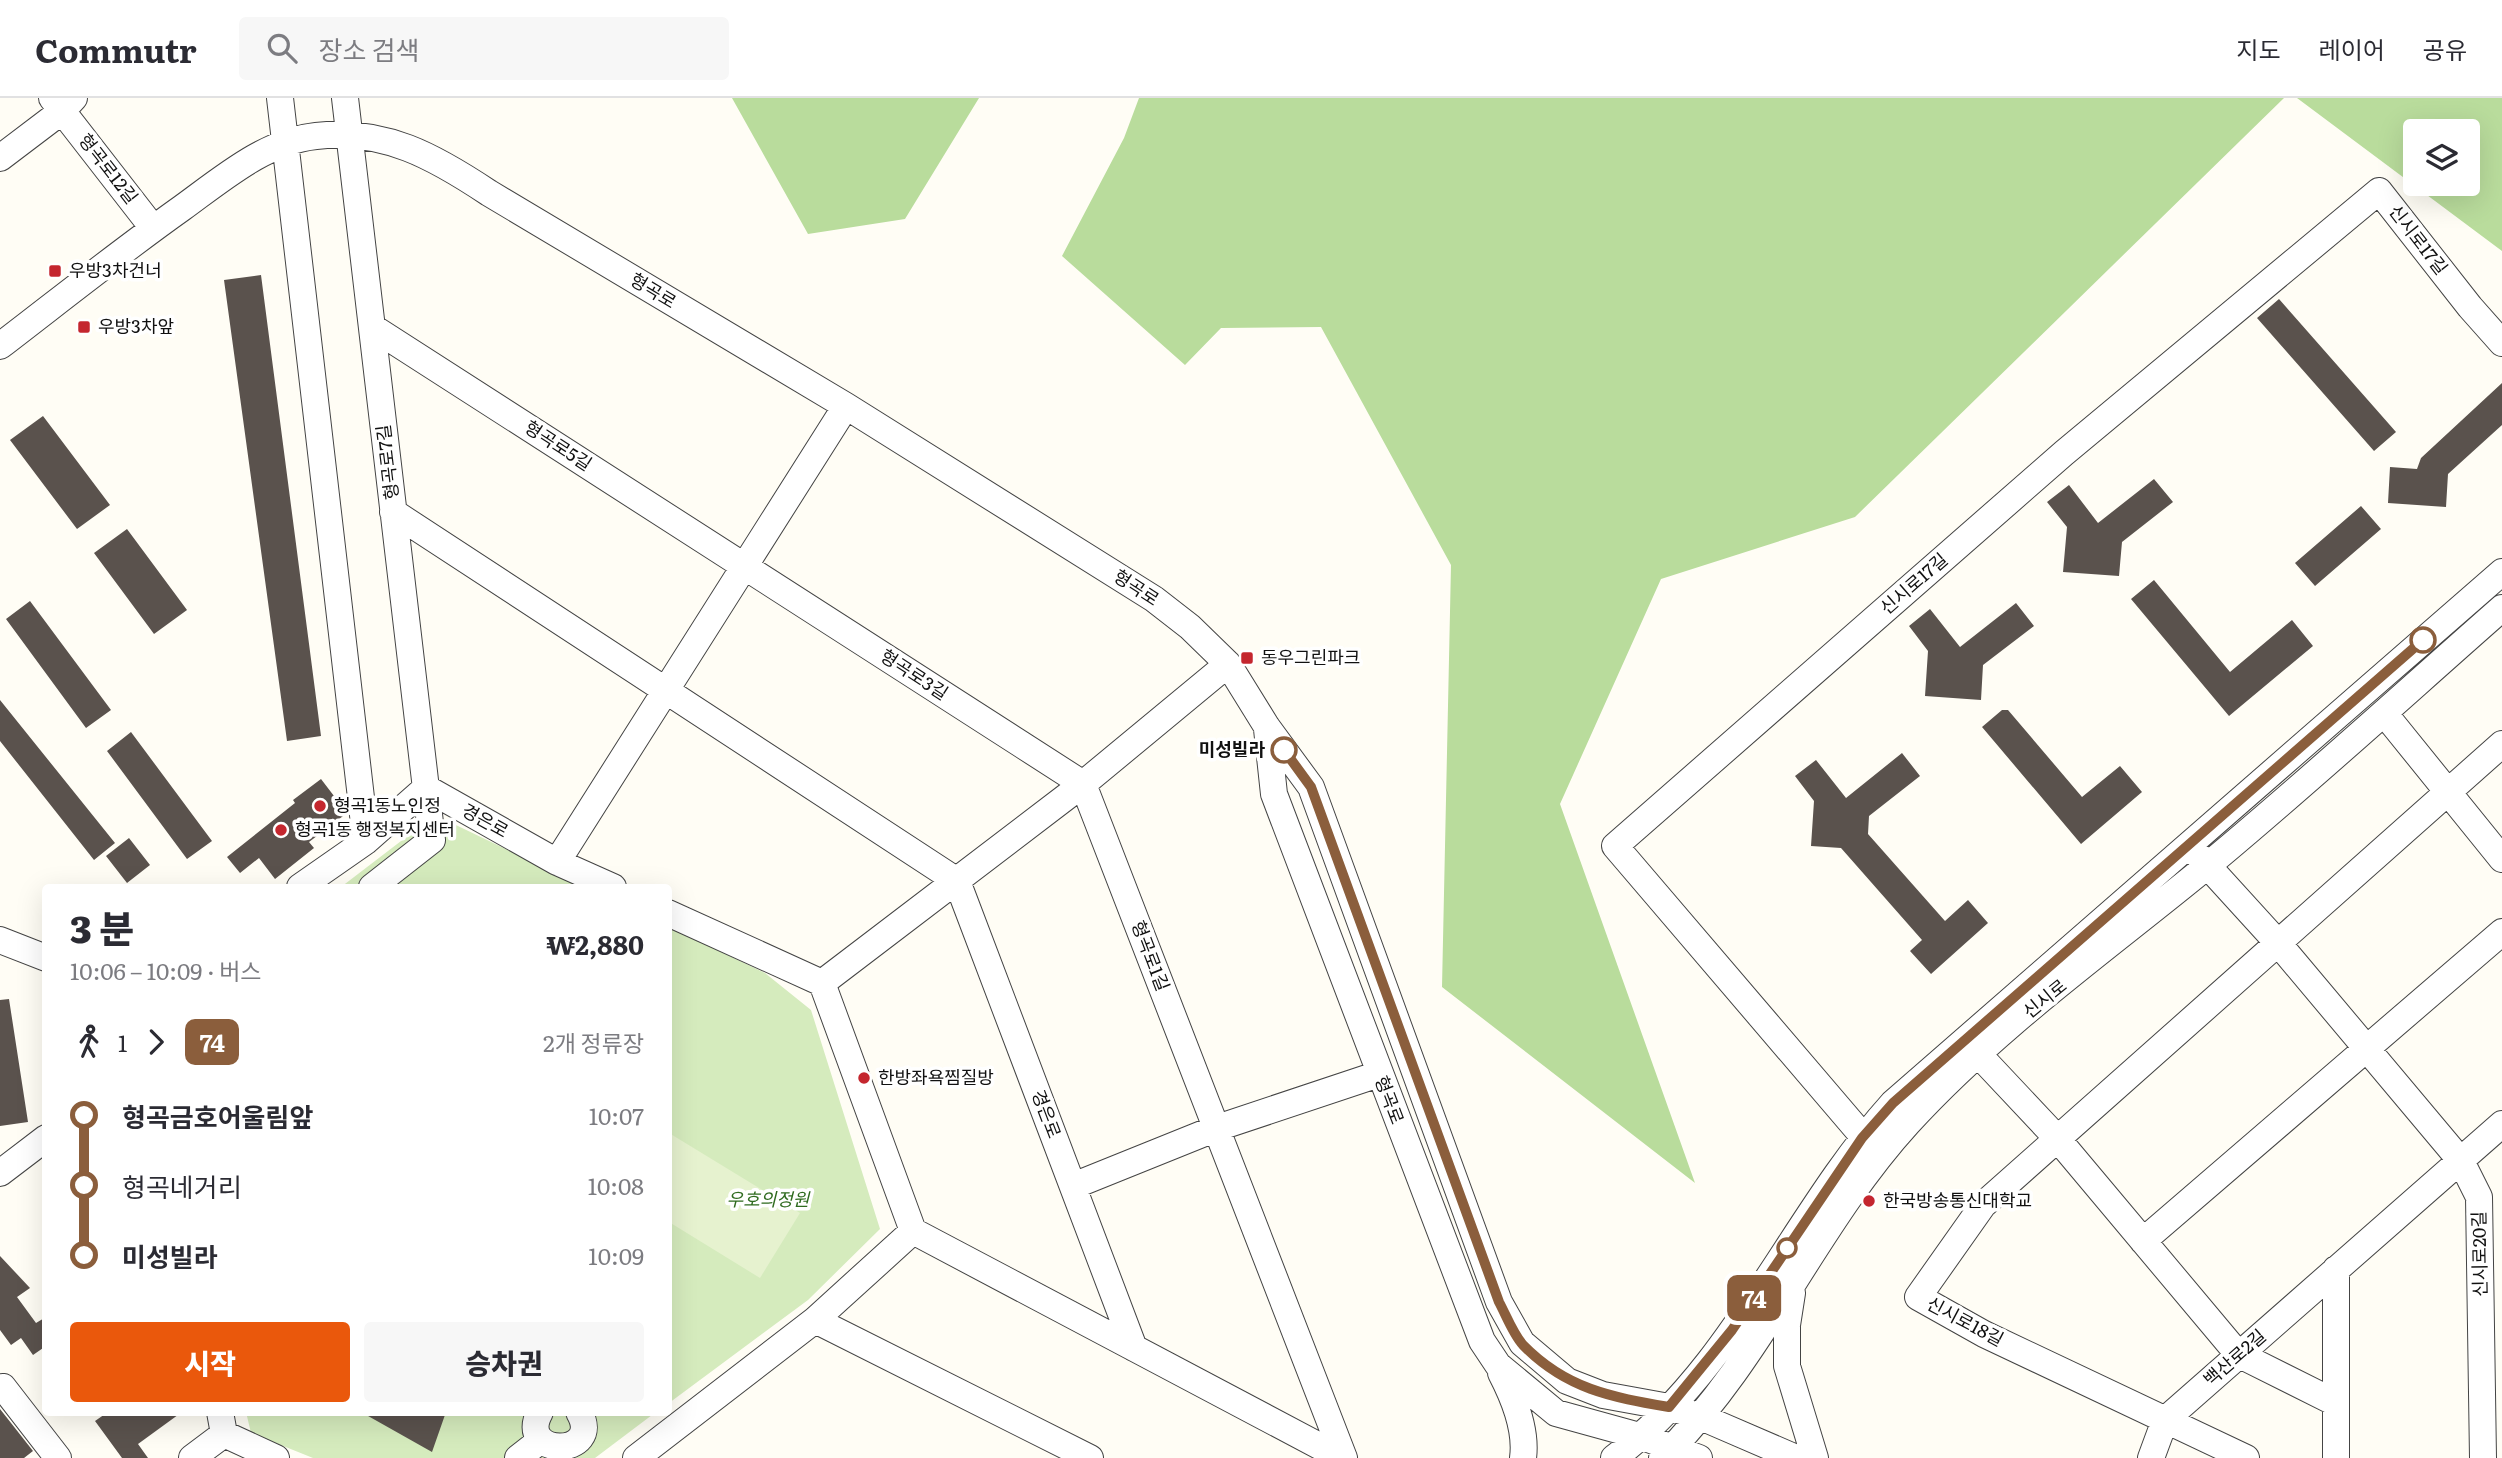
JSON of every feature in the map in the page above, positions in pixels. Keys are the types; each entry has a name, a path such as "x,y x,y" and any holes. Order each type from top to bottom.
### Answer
{"street":[{"path":"280,98 366,841"},
{"name":"형곡로7길","path":"345,98 432,840 376,884"},
{"name":"형곡로12길","path":"0,158 63,102 153,228"},
{"name":"형곡로","path":"0,346 153,228 239,167 285,142 316,136 349,135 388,141 438,159 489,193 846,406 1154,599 1191,627 1228,664 1267,727 1311,787 1499,1302 1522,1343 1567,1381 1603,1395 1669,1407 1701,1417 1796,1458"},
{"name":"신시로17길","path":"1870,1147 1615,846 2064,453 2379,191 2470,307 2502,343"},
{"name":"형곡로5길","path":"372,327 744,566"},
{"path":"557,862 846,406"},
{"path":"393,512 957,881"},
{"name":"형곡로3길","path":"744,566 1083,785"},
{"name":"신시로","path":"1668,1452 1701,1417 1742,1364 1795,1279 1893,1103 2502,572"},
{"name":"신시로","path":"1615,1458 1643,1437 1669,1407 1742,1317 1870,1147 2207,865 2502,608"},
{"path":"822,983 1083,785 1228,664"},
{"path":"2384,713 2445,792 2502,859"},
{"name":"형곡로","path":"1267,727 1274,794 1482,1341 1497,1365 1556,1413 1643,1437 1668,1452 1699,1458"},
{"path":"2278,943 2502,744"},
{"name":"형곡로1길","path":"1083,785 1217,1128"},
{"path":"304,884 366,841 426,788"},
{"name":"경은로","path":"426,788 557,862 606,884"},
{"name":"신시로20길","path":"2188,843 2278,943 2461,1161 2479,1197 2483,1458"},
{"name":"경은로","path":"957,881 1134,1348"},
{"path":"672,915 822,983 913,1231 1343,1458"},
{"path":"2143,1241 2502,932"},
{"path":"0,940 42,956"},
{"name":"신시로18길","path":"2165,1420 1984,1334 1919,1297 1983,1205 2056,1137 2278,943"},
{"path":"1978,1054 2056,1137 2238,1354 2336,1403"},
{"path":"1073,1186 1217,1128 1379,1074"},
{"name":"백산로2길","path":"2151,1458 2165,1420 2502,1124"},
{"path":"1217,1128 1343,1458"},
{"path":"0,1173 42,1141"},
{"path":"636,1458 815,1320 913,1231"},
{"path":"2336,1269 2336,1458"},
{"path":"1795,1279 1787,1325 1787,1366 1815,1458"},
{"path":"815,1320 1090,1458"},
{"path":"1497,1365 1512,1395 1522,1431 1522,1458"},
{"path":"3,1387 58,1458"},
{"path":"539,1416 536,1430 541,1440 558,1450 578,1452 582,1433 580,1416"},
{"path":"2165,1420 2246,1458"},
{"path":"192,1458 222,1423 276,1458"},
{"path":"518,1458 541,1440"}],"green space":[{"path":"732,98 979,98 905,219 808,234"},
{"path":"1139,98 2284,98 1855,517 1661,579 1560,804 1695,1183 1442,987 1451,565 1321,327 1221,328 1185,365 1062,256 1124,138"},
{"path":"2297,98 2502,98 2502,251 2428,196 2480,196 2480,119 2403,119 2403,177"},
{"path":"435,815 579,884 345,884"},
{"name":"우호의정원","path":"672,928 765,973 811,1010 880,1229 808,1300 672,1401"},
{"path":"672,1135 800,1213 760,1278 672,1224"},
{"path":"247,1416 651,1416 595,1458 313,1458 251,1433"}],"building":[{"path":"261,275 321,736 287,741 224,280"},
{"path":"2279,299 2396,432 2374,451 2257,318"},
{"path":"2502,383 2502,425 2448,474 2446,507 2388,503 2390,467 2417,469 2421,458"},
{"path":"43,416 110,505 77,529 10,440"},
{"path":"2154,479 2173,502 2122,542 2119,576 2063,572 2067,527 2047,502 2069,485 2098,523"},
{"path":"2361,506 2381,529 2315,586 2295,563"},
{"path":"127,529 187,610 154,634 94,553"},
{"path":"2154,580 2230,672 2292,620 2313,646 2229,716 2131,599"},
{"path":"30,601 111,710 86,728 6,619"},
{"path":"2016,603 2034,626 1983,665 1981,700 1925,696 1928,651 1909,626 1930,609 1960,647"},
{"path":"0,700 115,843 94,860 0,741"},
{"path":"2002,710 2008,710 2082,797 2120,766 2142,792 2081,844 1982,727"},
{"path":"131,732 212,841 187,859 107,751"},
{"path":"1902,753 1920,776 1869,816 1868,834 1945,921 1968,900 1988,923 1931,974 1910,951 1922,940 1841,848 1811,846 1814,801 1795,776 1816,760 1846,798"},
{"path":"321,779 347,813 309,842 314,848 275,879 259,858 240,873 227,857"},
{"path":"129,838 150,865 127,883 106,856"},
{"path":"9,999 28,1122 0,1126 0,1000"},
{"path":"0,1256 30,1288 17,1297 36,1323 42,1319 42,1349 33,1355 21,1338 11,1345 0,1330"},
{"path":"0,1409 33,1451 24,1458 0,1458"},
{"path":"102,1416 176,1416 138,1444 148,1458 122,1458 95,1421"},
{"path":"368,1416 445,1416 432,1452"}],"bus line":[{"name":"74","path":"1284,750 1311,787 1499,1302 1522,1343 1567,1381 1603,1395 1669,1407 1742,1317 1862,1138 1893,1103 2423,640"}],"place":[{"name":"우방3차건너","path":"55,271"},
{"name":"우방3차앞","path":"84,327"},
{"name":"동우그린파크","path":"1247,658"},
{"name":"미성빌라","path":"1284,750"},
{"name":"형곡1동노인정","path":"320,806"},
{"name":"형곡1동 행정복지센터","path":"281,830"},
{"name":"한방좌욕찜질방","path":"864,1078"},
{"name":"한국방송통신대학교","path":"1869,1201"}]}
